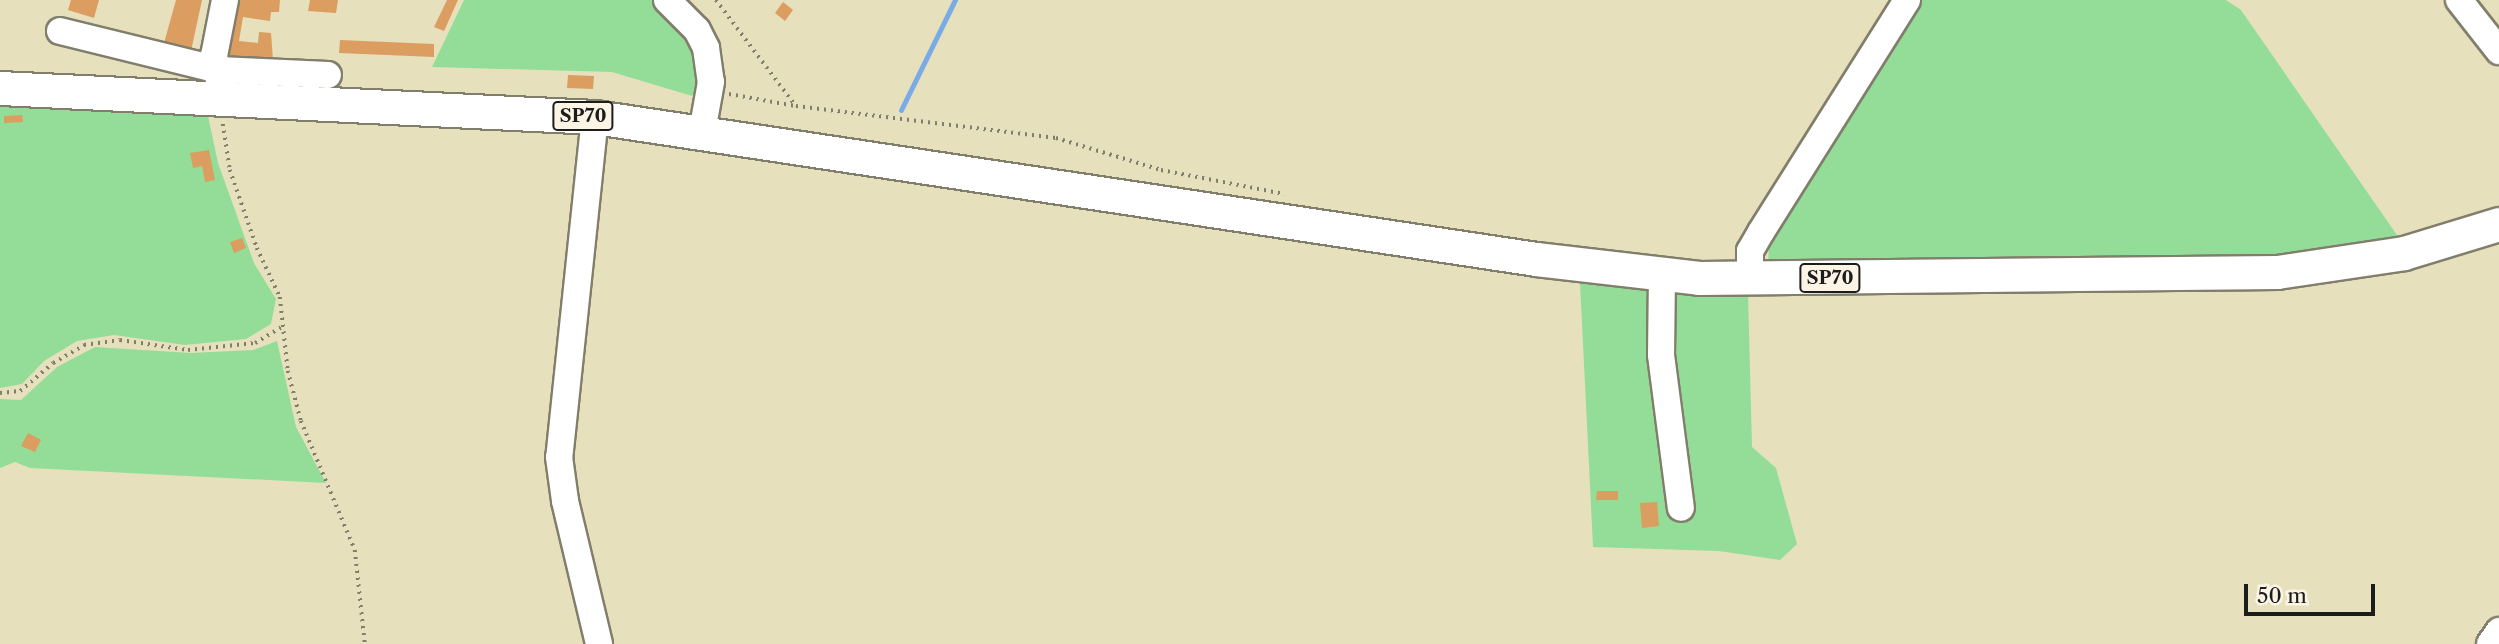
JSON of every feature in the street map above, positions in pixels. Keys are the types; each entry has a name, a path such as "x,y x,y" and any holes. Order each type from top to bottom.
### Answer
{"main road":[{"name":"SP70","path":"0,88 220,85 595,117 1536,259 1662,274 1750,280 2277,272 2404,253 2499,224"}],"street":[{"path":"220,85 214,56 225,0"},
{"path":"667,0 704,41 709,91 702,132"},
{"path":"1750,280 1751,251 1761,232 1907,0"},
{"path":"2459,0 2499,51"},
{"path":"60,31 220,85 328,75"},
{"path":"595,117 559,457 565,500 599,644"},
{"path":"1662,274 1661,355 1681,508"},
{"path":"2490,644 2499,631"}],"path":[{"path":"716,0 796,106"},
{"path":"220,85 230,170 257,248 280,298 288,372 301,421 355,550 365,644"},
{"path":"709,91 796,106 1056,138 1161,170 1292,195"},
{"path":"0,393 20,391 52,363 83,345 120,340 188,350 255,343 283,326"}],"green space":[{"path":"464,0 657,0 696,43 696,89 692,96 612,72 432,67"},
{"path":"1921,0 2226,0 2241,10 2399,238 2316,254 1768,271 1769,238"},
{"path":"0,97 207,111 218,163 254,263 276,299 271,324 246,339 185,345 114,335 77,341 44,361 22,384 0,388"},
{"path":"1580,283 1748,293 1752,447 1776,468 1797,544 1780,560 1719,551 1593,547"},
{"path":"277,341 296,427 326,483 30,468 15,462 0,468 0,399 21,400 57,367 95,347 191,353 253,350"}],"building":[{"path":"71,0 99,0 94,18 68,10"},
{"path":"176,0 202,0 191,51 164,43"},
{"path":"234,0 280,0 279,12 271,12 270,21 243,17 239,41 258,43 259,32 271,33 273,60 223,57"},
{"path":"310,0 338,0 336,13 308,11"},
{"path":"447,0 458,0 444,31 434,27"},
{"path":"783,2 793,10 785,21 775,13"},
{"path":"340,40 434,44 434,57 339,53"},
{"path":"568,75 594,76 593,89 567,88"},
{"path":"22,115 23,122 4,123 4,116"},
{"path":"209,150 215,180 205,182 202,166 193,168 190,153"},
{"path":"242,238 246,248 234,253 230,242"},
{"path":"28,433 41,440 35,452 21,446"},
{"path":"1597,491 1618,491 1618,500 1596,500"},
{"path":"1657,502 1659,526 1642,528 1640,503"}],"waterway":[{"path":"901,110 955,0"}]}
